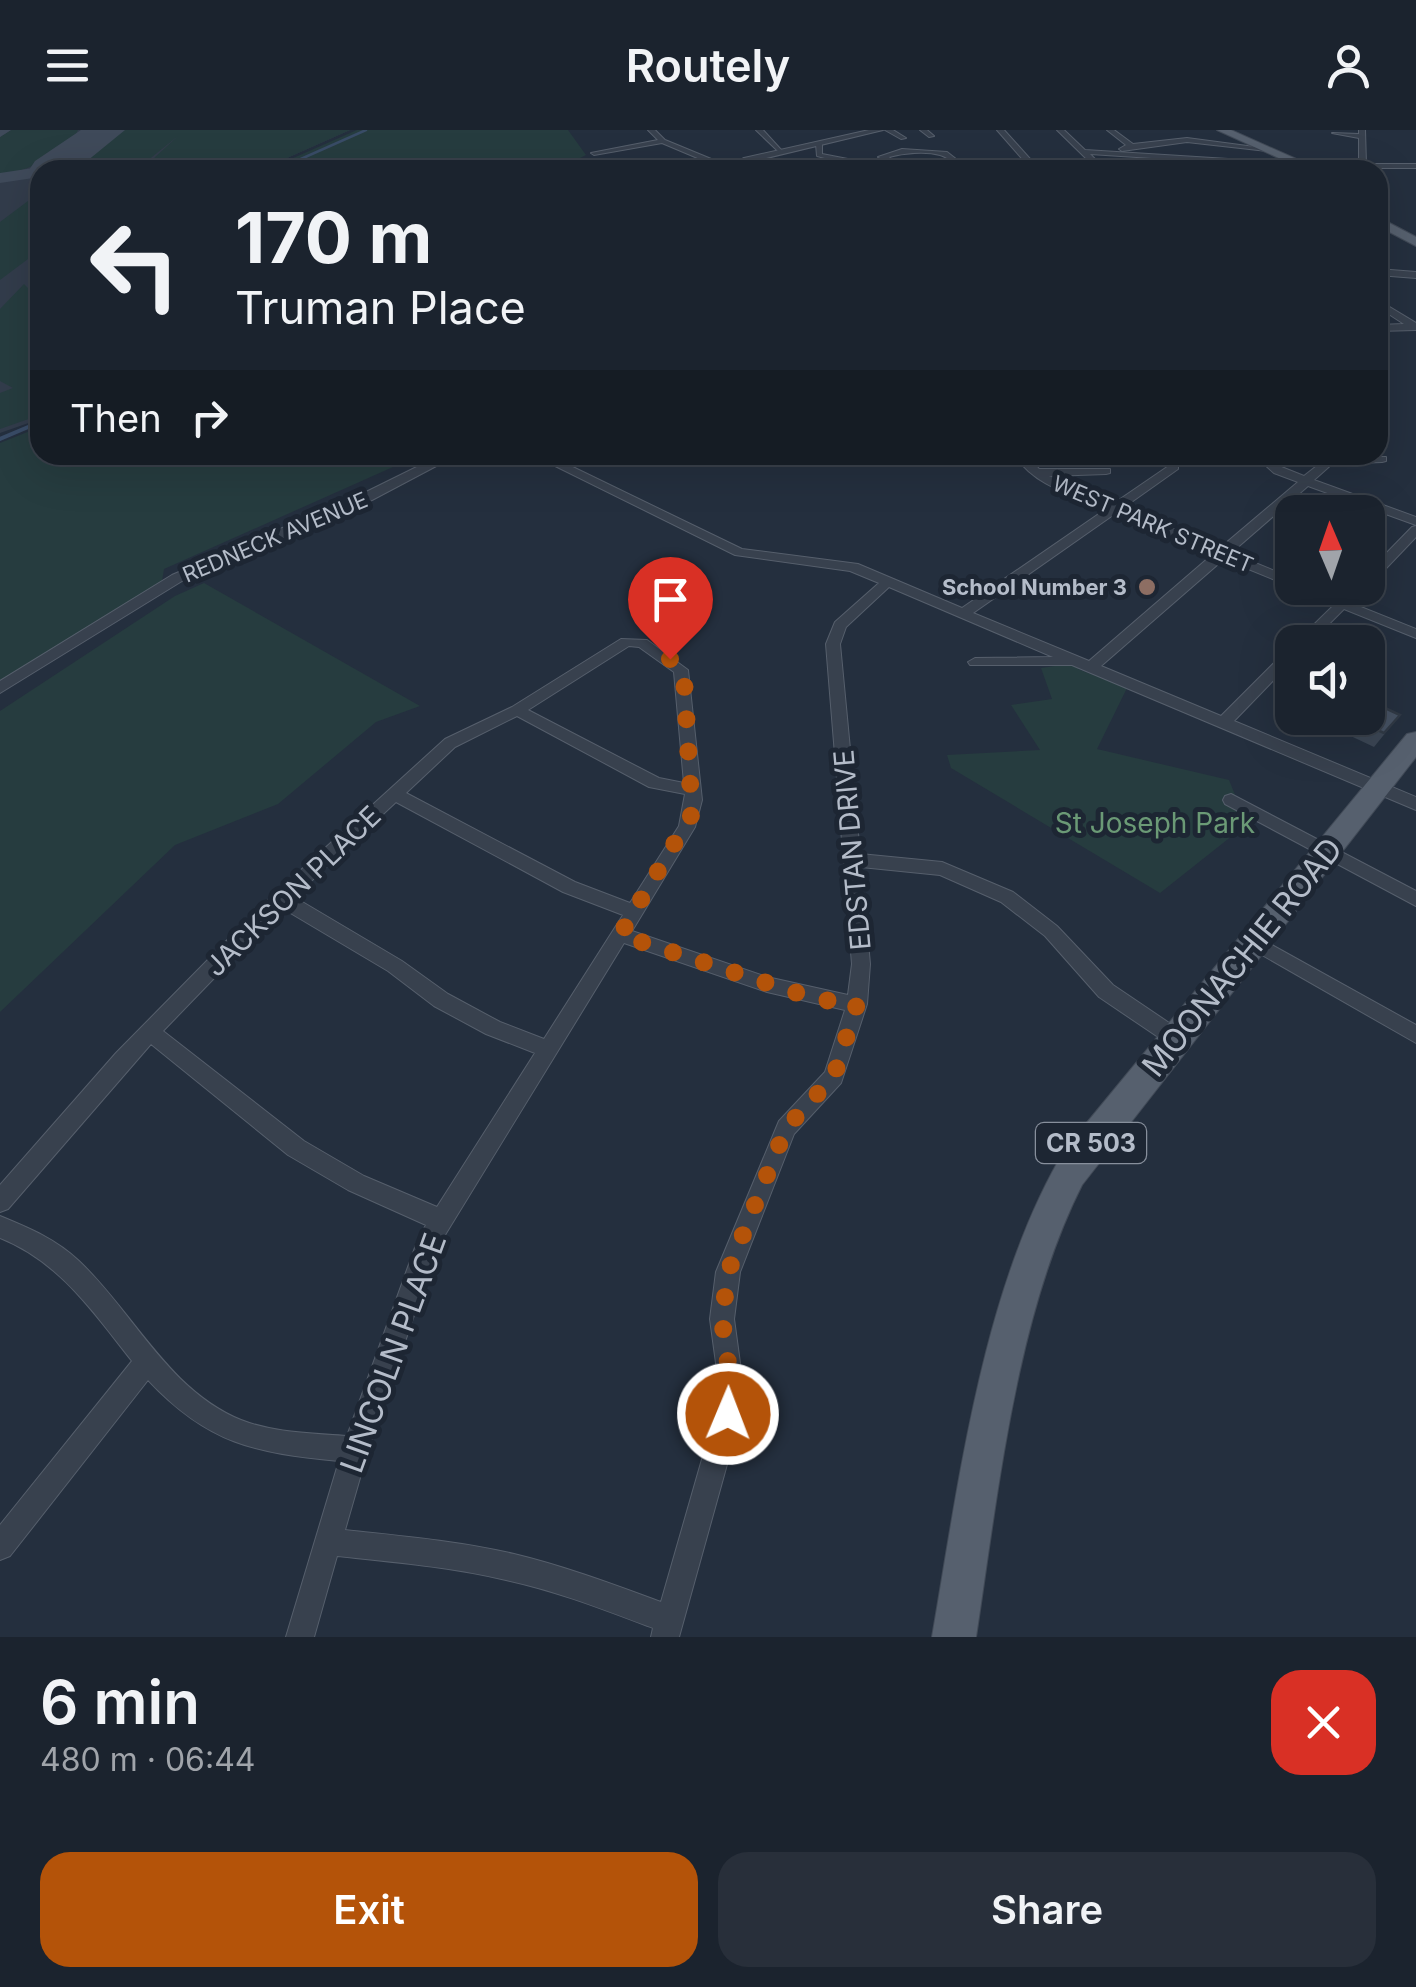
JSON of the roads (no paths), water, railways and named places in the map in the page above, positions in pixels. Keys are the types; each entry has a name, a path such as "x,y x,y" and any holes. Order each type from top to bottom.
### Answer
{"main road":[{"path":"1222,130 1294,160"},
{"path":"1388,227 1416,242"},
{"name":"MOONACHIE ROAD","path":"954,1637 1003,1356 1049,1213 1078,1160 1416,740"}],"street":[{"path":"651,130 663,141 707,160"},
{"path":"759,130 782,152"},
{"path":"823,130 830,141"},
{"path":"757,160 879,130"},
{"path":"888,130 903,138"},
{"path":"922,130 932,136"},
{"path":"1000,130 1027,160"},
{"path":"1060,130 1091,160"},
{"path":"1110,130 1131,146"},
{"path":"1335,133 1362,133 1363,160"},
{"path":"1113,154 1131,146 1192,140 1268,149"},
{"path":"594,153 663,141"},
{"path":"818,144 819,155 841,160"},
{"path":"887,159 882,157 902,151 945,153 954,160"},
{"path":"1083,152 1204,160"},
{"path":"1388,166 1416,166"},
{"path":"1388,273 1416,274"},
{"path":"1388,309 1416,327"},
{"path":"1388,328 1416,327"},
{"name":"REDNECK AVENUE","path":"0,688 177,578 368,498 432,465"},
{"path":"560,465 750,556 837,563 888,581 1416,804"},
{"name":"WEST PARK STREET","path":"1028,465 1034,473 1275,575"},
{"path":"1275,465 1306,481 1416,522"},
{"path":"975,662 1085,663 1324,465"},
{"path":"964,613 1174,467"},
{"path":"1034,473 1106,471"},
{"path":"1385,561 1416,530"},
{"name":"EDSTAN DRIVE","path":"668,1628 728,1414 731,1385 722,1320 728,1272 786,1128 834,1076 857,1004 861,964 833,644 840,625 888,581"},
{"path":"1321,625 1341,605"},
{"path":"1344,605 1416,634"},
{"name":"JACKSON PLACE","path":"0,1201 149,1032 282,898 464,733 517,710 618,645 633,642"},
{"name":"LINCOLN PLACE","path":"300,1637 354,1450 428,1242 687,827 693,790 684,678 670,659 633,642"},
{"path":"1225,721 1275,671"},
{"path":"517,710 655,784 693,790"},
{"path":"395,794 569,887 634,912"},
{"path":"1231,800 1416,899"},
{"path":"852,860 942,869 1008,896 1050,931 1106,991 1176,1039"},
{"path":"282,898 395,966 441,1000 493,1028 550,1050"},
{"path":"620,935 816,999 857,1004"},
{"path":"1254,942 1416,1036"},
{"path":"149,1032 187,1056 240,1105 324,1166 383,1198 442,1220"},
{"path":"0,1227 31,1239 65,1263 173,1390 201,1413 234,1430 267,1439 354,1450"},
{"path":"0,1546 148,1361"},
{"path":"328,1542 430,1552 510,1567 590,1590 668,1628"}],"waterway":[{"path":"298,160 366,130"},
{"path":"0,439 30,426"}],"place":[{"name":"School Number 3","path":"1147,587"}],"park label":[{"name":"St Joseph Park","path":"1155,823"}]}
